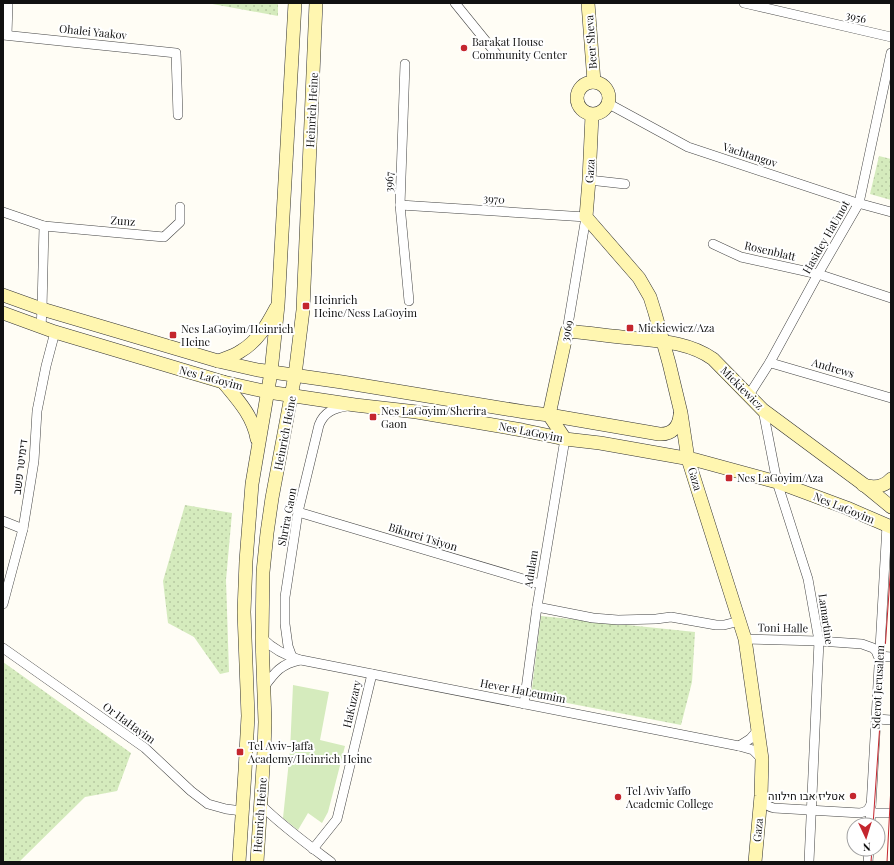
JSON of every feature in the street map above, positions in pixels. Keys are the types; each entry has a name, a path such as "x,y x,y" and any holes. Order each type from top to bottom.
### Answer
{"street":[{"path":"5,35 8,3"},
{"name":"Heinrich Heine","path":"239,862 248,716 244,612 246,561 252,484 271,372 278,305 295,3"},
{"name":"Heinrich Heine","path":"257,862 264,750 262,638 263,572 272,498 292,396 303,310 316,3"},
{"path":"455,3 498,56"},
{"name":"Beer Sheva","path":"588,3 594,82"},
{"name":"3956","path":"744,3 891,37"},
{"name":"Ohalei Yaakov","path":"5,35 176,53 178,115"},
{"name":"Hasidey HaUmot","path":"749,395 770,362 859,203 891,53"},
{"name":"3967","path":"406,64 400,205 409,301"},
{"path":"594,82 598,83 609,93 609,104 602,112 592,115 587,114 579,107 576,98 580,88 588,83 594,82"},
{"name":"Vachtangov","path":"609,104 688,147 891,212"},
{"name":"Gaza","path":"592,115 586,217 639,278 650,297 664,341 680,413 688,459 745,639 762,759 756,862"},
{"path":"589,180 625,184"},
{"name":"3970","path":"400,205 586,217"},
{"name":"Zunz","path":"3,212 44,226 164,236 180,222 180,207"},
{"name":"3969","path":"549,415 567,331 586,217"},
{"path":"41,327 44,226"},
{"name":"Rosenblatt","path":"713,244 741,258 818,274 891,298"},
{"name":"Nes LaGoyim","path":"3,295 42,309 218,361 253,369 549,415 664,435 675,429 679,421 680,413"},
{"path":"218,361 241,352 253,342 262,332 278,305"},
{"name":"Nes LaGoyim","path":"3,313 55,332 223,382 268,392 355,405 417,412 522,430 564,439 600,443 688,459 777,482 847,508 889,526"},
{"name":"Mickiewicz","path":"567,331 664,341 692,347 705,353 713,359 763,410 891,507"},
{"name":"דימיטר פשב","path":"3,604 23,529 34,461 37,411 46,366 55,332"},
{"name":"Andrews","path":"770,362 891,398"},
{"path":"223,382 246,410 256,432 258,444"},
{"name":"Shrira Gaon","path":"297,659 288,646 285,624 285,597 298,512 319,425 323,416 331,410 355,405"},
{"name":"Lamartine","path":"763,410 777,482 808,579 819,641 809,862"},
{"path":"549,415 564,439"},
{"name":"Adulam","path":"524,704 540,584 564,439"},
{"path":"862,484 873,487 882,486 891,479"},
{"name":"Bikurei Tsiyon","path":"298,512 540,584"},
{"path":"3,521 23,529"},
{"name":"Sderot Jerusalem","path":"871,817 889,526"},
{"path":"537,607 593,618 636,619 671,617 716,625 724,625 740,621"},
{"name":"Hever HaLeumim","path":"262,638 274,648 297,659 739,746 753,750 762,759"},
{"name":"Toni Halle","path":"745,639 862,644 868,645 876,651 880,660"},
{"name":"Or HaHayim","path":"3,648 145,748 191,791 208,804 226,810 242,811"},
{"path":"880,660 891,657"},
{"name":"Hever HaLeumim","path":"264,687 274,673 281,667 297,659"},
{"name":"HaKuzary","path":"313,849 337,819 372,674"},
{"path":"876,719 891,720"},
{"path":"739,746 750,739 758,730"},
{"path":"761,796 763,802 769,807 811,810 863,812 868,810 872,801"},
{"path":"261,805 313,849 331,862"},
{"path":"871,813 891,813"}],"green space":[{"path":"207,3 278,3 278,16"},
{"path":"879,156 891,159 891,200 870,194"},
{"path":"185,505 232,513 226,580 229,672 220,674 194,637 168,623 163,581"},
{"path":"541,616 695,632 692,682 681,725 531,696"},
{"path":"3,662 131,753 117,791 85,797 19,862 3,862"},
{"path":"293,685 329,692 320,740 345,746 328,812 322,823 308,813 298,830 283,818 290,751"}],"tram line":[{"path":"874,817 891,563"},
{"path":"887,862 891,786"},
{"path":"871,857 871,862"}],"place":[{"name":"Barakat House Community Center","path":"464,48"},
{"name":"Heinrich Heine/Ness LaGoyim","path":"306,306"},
{"name":"Mickiewicz/Aza","path":"630,328"},
{"name":"Nes LaGoyim/Heinrich Heine","path":"173,335"},
{"name":"Nes LaGoyim/Sherira Gaon","path":"373,417"},
{"name":"Nes LaGoyim/Aza","path":"729,478"},
{"name":"Tel Aviv-Jaffa Academy/Heinrich Heine","path":"240,752"},
{"name":"אטליז אבו חילווה","path":"853,796"},
{"name":"Tel Aviv Yaffo Academic College","path":"618,797"}]}
